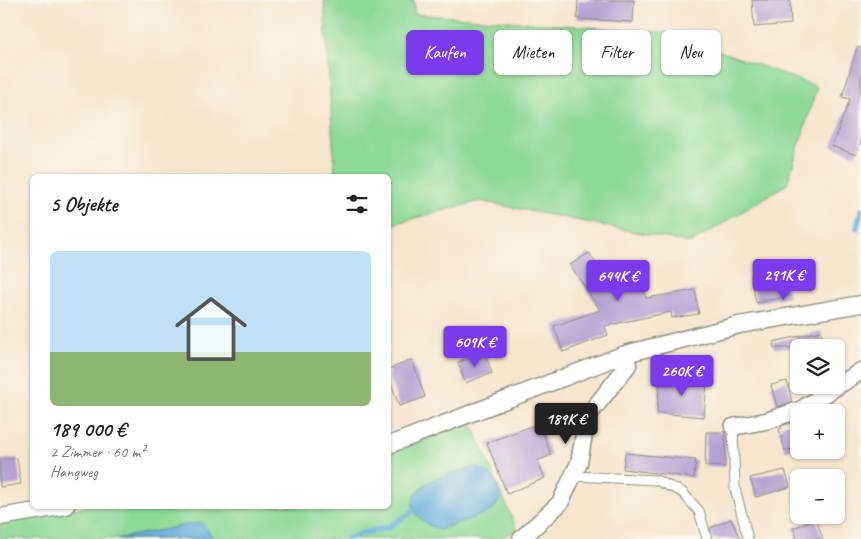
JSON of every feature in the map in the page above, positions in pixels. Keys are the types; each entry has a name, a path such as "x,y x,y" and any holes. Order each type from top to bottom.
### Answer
{"street":[{"path":"391,444 625,354 739,325 861,304"},
{"path":"521,539 560,503 579,463 588,416 628,366 625,354"},
{"path":"733,426 766,421 802,409 861,370"},
{"path":"0,517 48,509"}],"lane":[{"path":"733,426 736,488 748,539"},
{"path":"573,476 656,480 682,492 699,511 707,539"}],"green space":[{"path":"324,0 414,0 414,14 631,30 582,30 582,75 651,75 651,31 661,32 661,75 721,75 721,51 817,87 787,184 691,243 480,201 391,224 391,174 335,174"},
{"path":"471,422 517,530 498,539 0,539 0,522 75,509 391,509 391,451"}],"water":[{"path":"477,467 494,479 498,488 500,500 492,511 439,530 425,523 420,518 413,507 413,501 422,487 448,474"},
{"path":"201,522 214,539 116,539"}],"building":[{"path":"578,0 634,0 633,22 577,19"},
{"path":"752,0 790,0 791,24 754,27"},
{"path":"857,47 861,48 861,141 856,155 832,146 850,99 842,97"},
{"path":"589,253 599,267 638,261 646,298 695,290 699,314 672,318 671,312 605,326 608,335 563,352 554,326 600,310 570,265"},
{"path":"783,269 789,296 756,303 751,275"},
{"path":"821,331 823,339 790,339 790,348 774,348 773,342"},
{"path":"485,353 492,373 465,383 458,362"},
{"path":"412,360 425,397 399,406 391,383 391,368"},
{"path":"660,378 707,382 704,417 657,413"},
{"path":"787,381 792,402 777,407 771,385"},
{"path":"539,423 551,455 537,461 545,478 507,494 487,443"},
{"path":"790,423 790,450 785,451 779,429 782,428 781,426"},
{"path":"706,432 725,432 725,467 705,466"},
{"path":"625,453 696,460 694,478 623,469"},
{"path":"17,458 21,484 0,487 0,460"},
{"path":"785,470 790,487 756,497 750,478"},
{"path":"731,519 740,539 713,539 710,528"},
{"path":"803,524 818,524 823,539 797,539 793,528"}],"waterway":[{"path":"857,228 861,210"},
{"path":"347,539 362,533 389,527 413,511"}]}
